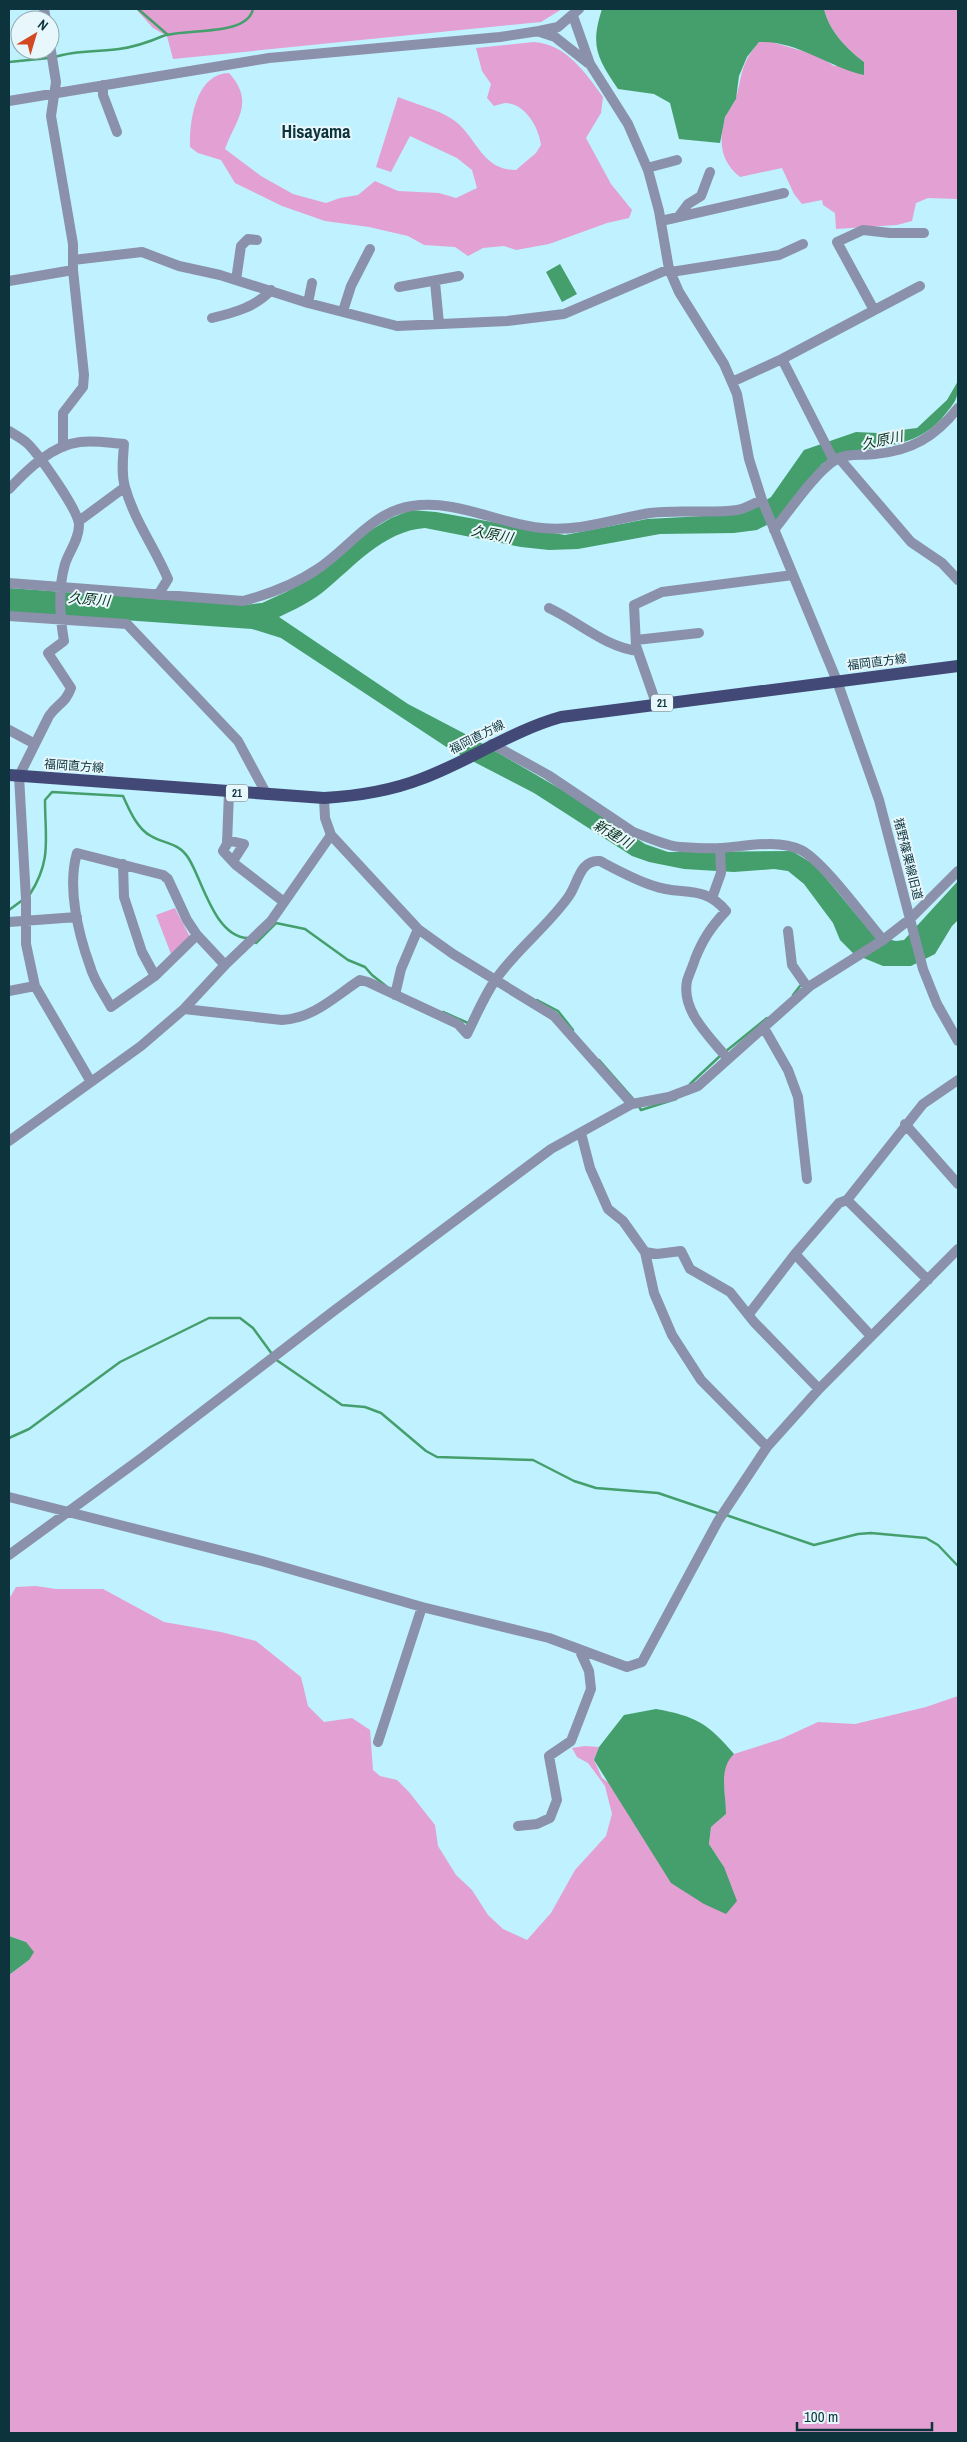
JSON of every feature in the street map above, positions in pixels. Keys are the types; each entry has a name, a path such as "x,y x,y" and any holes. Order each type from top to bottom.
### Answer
{"main road":[{"name":"福岡直方線","path":"14,776 324,798 364,794 422,779 533,725 561,716 958,666"}],"street":[{"path":"9,101 277,57 539,32 558,27 576,12 590,64"},
{"path":"539,32 555,37 590,64"},
{"path":"52,60 56,82 51,116 73,244 73,265 84,375 83,387 63,413 63,447"},
{"name":"猪野篠栗線旧道","path":"590,64 628,124 647,168 661,221 670,271 679,292 724,364 732,382 743,416 749,459 762,500 837,681 879,800 923,969 937,1004 958,1041"},
{"path":"102,85 103,95 117,132"},
{"path":"647,168 676,160"},
{"path":"679,216 688,204 701,196 710,172"},
{"path":"661,221 784,193"},
{"path":"874,310 837,242 863,230 890,234 924,233"},
{"path":"236,280 241,246 248,239 257,240"},
{"path":"9,282 73,265 142,252 179,266 236,280 308,303 397,326 507,321 564,314 670,271 779,255 803,244"},
{"path":"343,311 351,286 370,249"},
{"path":"399,287 436,282 459,276"},
{"path":"436,282 439,324"},
{"path":"308,303 312,283"},
{"path":"732,382 782,359 920,286"},
{"path":"212,318 240,311 271,290"},
{"path":"782,359 824,440 837,459 910,542 942,563 958,580"},
{"path":"773,527 827,467 837,459 877,454 919,444 945,425 958,408"},
{"path":"9,431 28,444 41,460 73,506 79,521 76,541 65,564 62,586 61,619 64,641 48,653 71,688 67,700 54,708 35,744 14,776 26,899 26,944 35,986 91,1082"},
{"path":"9,489 41,460 63,447 78,442 93,441 124,444 125,486 151,547 168,579 158,595"},
{"path":"79,521 125,486"},
{"path":"9,583 243,601 269,594 316,570 363,530 388,513 411,506 431,504 541,528 571,530 652,513 739,510 762,500"},
{"path":"656,703 638,651 634,605 662,592 793,576"},
{"path":"548,608 566,616 620,649 638,651"},
{"path":"9,616 127,624 238,742 267,795"},
{"path":"636,640 699,633"},
{"path":"9,730 35,744"},
{"path":"492,744 548,775 633,832 677,847 720,848 750,844 788,846 802,851 823,869 883,940"},
{"path":"229,792 227,840 223,851 284,902"},
{"path":"324,798 326,818 331,835 418,928 453,954 554,1016 632,1104"},
{"path":"9,1141 141,1046 184,1009 225,965 271,921 331,835"},
{"path":"227,840 244,844 233,861"},
{"path":"712,898 721,873 720,848"},
{"path":"197,935 156,976 112,1007 90,967 77,918 72,888 73,867 77,853 123,864 168,878 186,920 197,935 225,965"},
{"path":"184,1009 282,1020 298,1019 315,1011 360,980 458,1024 467,1034 495,980 570,894 581,872 593,861 600,862 654,886 668,890 684,890 712,898 726,910 707,932 687,981 686,991 691,1008 700,1024 727,1058"},
{"path":"123,864 124,897 142,952 156,976"},
{"path":"9,1555 65,1511 150,1451 551,1149 632,1104 669,1097 694,1087 808,988 883,940 910,919 958,871"},
{"path":"9,922 77,918"},
{"path":"395,995 401,969 418,928"},
{"path":"788,931 792,965 808,988"},
{"path":"9,991 35,986"},
{"path":"764,1028 788,1070 798,1096 807,1179"},
{"path":"749,1314 795,1254 839,1203 847,1200 905,1124 923,1104 958,1080"},
{"path":"905,1124 958,1184"},
{"path":"581,1133 590,1168 608,1209 623,1221 645,1252 654,1293 672,1336 701,1380 767,1447"},
{"path":"847,1200 928,1280"},
{"path":"9,1497 262,1561 422,1607 549,1638 626,1667 642,1662 718,1521 767,1447 819,1389 958,1249"},
{"path":"645,1252 657,1254 681,1251 690,1268 730,1292 754,1322 819,1389"},
{"path":"795,1254 871,1336"},
{"path":"378,1742 422,1607"},
{"path":"518,1826 537,1824 550,1818 557,1800 549,1756 572,1741 591,1689 589,1671 579,1650"}],"shaded area":[{"path":"136,9 562,9 541,22 173,59 167,36 153,28"},
{"path":"824,9 958,9 958,199 928,198 916,203 912,221 897,225 836,229 835,213 823,205 822,200 802,204 794,194 782,168 740,177 729,165 725,158 722,143 725,118 736,98 745,63 759,42 772,42 819,56 834,66 864,62 834,32"},
{"path":"534,42 556,48 574,61 603,97 601,113 586,138 611,184 632,210 629,218 607,223 549,244 516,250 504,246 483,248 468,256 455,247 424,245 408,236 369,227 325,221 282,206 235,183 221,160 198,153 190,147 193,113 202,90 209,81 218,75 229,73 241,93 242,103 238,120 225,149 261,176 293,194 326,203 358,195 375,181 398,191 439,193 456,198 477,188 472,170 457,158 410,136 391,172 376,167 398,97 446,115 460,126 494,164 516,170 536,153 541,145 538,131 530,118 520,108 506,103 494,106 487,98 491,84 482,71 476,48"},
{"path":"175,908 190,937 171,954 156,915"},
{"path":"36,1586 56,1589 103,1589 164,1622 221,1632 256,1641 301,1677 308,1706 324,1722 352,1718 370,1730 373,1770 380,1776 397,1780 409,1792 435,1825 438,1846 456,1875 472,1890 488,1915 503,1929 527,1940 551,1913 575,1870 606,1836 612,1814 605,1786 588,1763 577,1757 572,1748 585,1746 599,1747 594,1760 602,1778 724,1867 709,1844 711,1827 726,1814 723,1774 727,1760 734,1754 781,1739 818,1722 855,1724 926,1707 958,1696 958,2433 9,2433 9,1975 29,1960 26,1942 9,1936 9,1599 16,1587"}],"water":[{"path":"602,9 824,9 834,32 864,62 864,75 799,49 786,45 759,42 747,57 739,76 736,99 725,117 720,143 679,139 670,103 654,94 618,89 605,69 596,42 598,22"},
{"path":"560,264 577,294 562,302 546,272"},
{"path":"958,381 957,395 953,404 937,424 925,433 899,443 841,453 822,464 780,518 757,530 734,533 660,534 578,549 549,550 521,547 425,528 410,531 382,543 318,596 279,617 408,704 471,737 581,801 645,844 668,852 792,851 815,865 874,936 896,941 904,940 958,881 958,920 952,926 935,954 911,966 883,966 854,954 840,940 833,923 804,884 788,871 774,869 734,872 684,869 649,862 632,856 534,793 451,750 281,638 252,629 9,612 9,588 243,605 262,603 318,574 366,533 391,518 411,510 436,512 565,535 647,519 741,514 771,497 804,450 856,432 877,433 917,428 947,400"},
{"path":"656,1709 700,1722 725,1743 734,1754 729,1760 724,1774 726,1814 711,1827 709,1844 724,1867 737,1901 726,1914 704,1904 671,1883 594,1760 599,1747 624,1715"},
{"path":"9,1936 26,1942 34,1952 29,1960 9,1975"}],"waterway":[{"path":"138,9 168,35"},
{"path":"60,56 125,48 173,34 228,28 240,24 248,18 253,9"},
{"path":"9,62 29,60"},
{"path":"30,894 42,870 46,848 45,800 52,792 123,796 134,818 146,833 156,839 176,846 185,853 211,907 219,919 237,935 248,938"},
{"path":"9,910 24,899"},
{"path":"254,942 256,943 276,923 305,929 348,960 365,967 386,986"},
{"path":"793,995 800,986"},
{"path":"537,1000 558,1011 573,1030"},
{"path":"443,1012 468,1023"},
{"path":"725,1052 767,1018"},
{"path":"690,1084 720,1056"},
{"path":"599,1060 635,1101"},
{"path":"638,1105 641,1110 676,1099"},
{"path":"9,1438 29,1429 120,1362 209,1318 240,1318 253,1328 272,1354"},
{"path":"275,1359 342,1405 365,1407 381,1413 426,1451 437,1457 533,1460 574,1481 596,1488 658,1493 720,1514"},
{"path":"726,1515 814,1545 858,1534 871,1533 926,1538 938,1545 958,1566"}],"district":[{"name":"Hisayama","path":"316,131"}],"water label":[{"name":"久原川","path":"882,440"},
{"name":"久原川","path":"492,534"},
{"name":"久原川","path":"89,599"},
{"name":"新建川","path":"613,834"}]}
